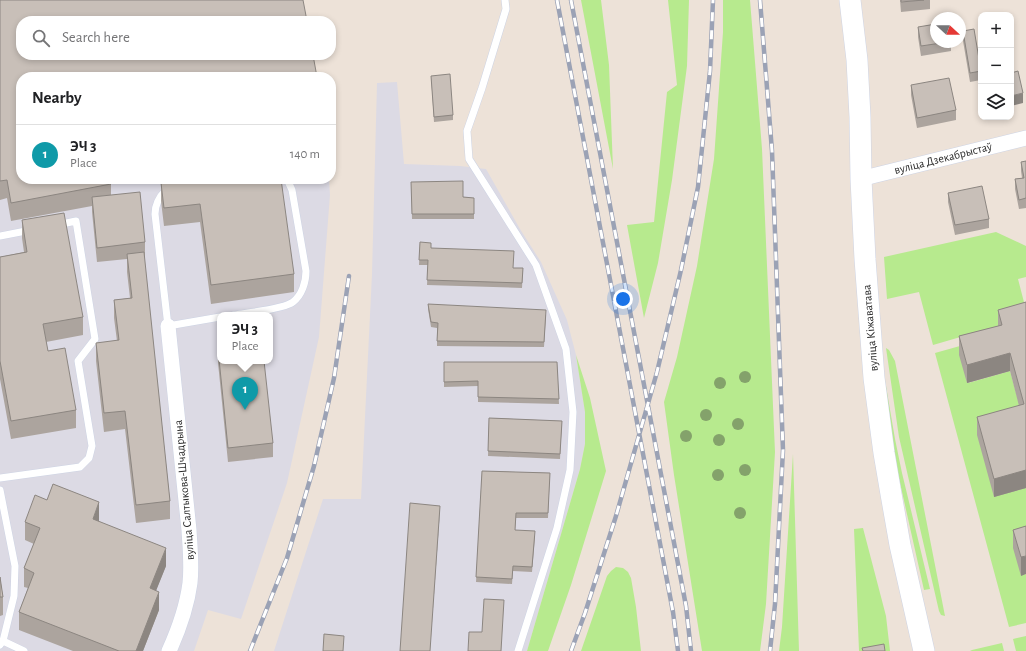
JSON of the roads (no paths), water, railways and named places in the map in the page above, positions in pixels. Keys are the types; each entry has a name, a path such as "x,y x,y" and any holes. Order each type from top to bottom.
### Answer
{"main road":[{"name":"вуліца Кіжаватава","path":"850,0 857,60 861,179 874,378 888,481 900,544 924,651"}],"street":[{"name":"вуліца Дзекабрыстаў","path":"861,179 1026,138"},
{"name":"вуліца Салтыкова-Шчадрына","path":"168,326 191,556 190,584 185,607 170,651"}],"lane":[{"path":"504,0 506,9 482,88 466,131 468,159 536,265 566,349 573,412 570,470 557,528 518,651"},
{"path":"251,312 292,303 304,287 306,271 292,190 289,184"},
{"path":"173,187 167,189 158,200 154,214 168,326 217,318"},
{"path":"0,478 80,467 89,458 92,446 78,361 95,338 76,221 53,226"},
{"path":"0,236 38,229"},
{"path":"0,490 14,566 14,596 1,643 24,651"}],"railway":[{"path":"557,0 673,612 678,651"},
{"path":"571,0 686,606 691,651"},
{"path":"571,651 585,613 616,516 657,372 681,270 698,187 710,71 713,0"},
{"path":"760,0 772,151 783,450 775,604 770,651"},
{"path":"250,651 287,558 314,466 334,378 349,276"}],"place":[{"name":"ЭЧ 3","path":"245,410"}]}
